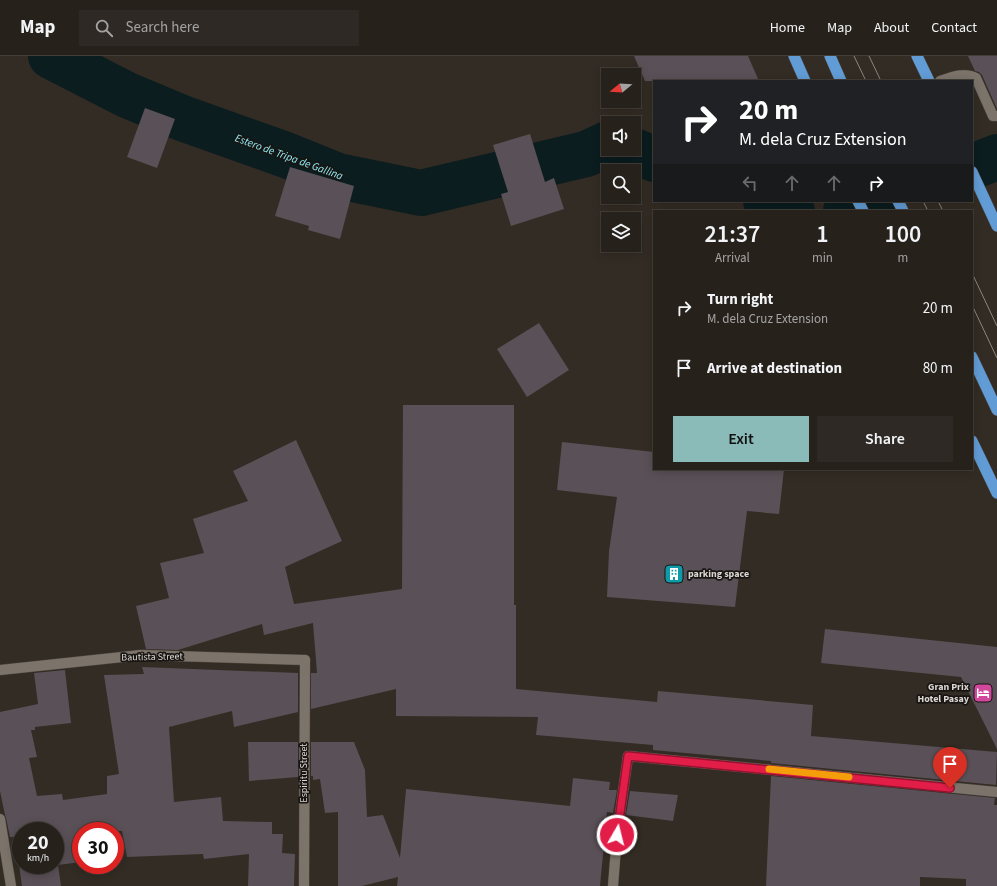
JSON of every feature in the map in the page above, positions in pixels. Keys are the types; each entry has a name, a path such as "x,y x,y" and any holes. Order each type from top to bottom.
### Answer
{"highway":[{"path":"794,56 805,80"},
{"path":"830,56 841,80"},
{"path":"917,56 929,80"},
{"path":"973,174 997,226"},
{"path":"973,359 997,410"},
{"path":"973,443 997,493"}],"street":[{"path":"943,80 956,76 972,76 976,78 993,116 997,116"},
{"name":"Bautista Street","path":"0,670 141,655 305,660"},
{"name":"Espiritu Street","path":"304,886 305,660"},
{"path":"613,886 617,835 628,756 997,792"},
{"path":"0,819 11,886"}],"building":[{"path":"634,56 748,56 759,80 653,80 645,81 641,68 639,68"},
{"path":"968,56 997,56 997,109 982,75 975,71"},
{"path":"145,108 175,119 157,168 127,157"},
{"path":"530,134 545,182 554,178 564,209 511,226 501,194 508,192 493,145"},
{"path":"290,167 354,186 340,239 308,230 309,226 275,216"},
{"path":"539,323 569,370 527,397 497,349"},
{"path":"403,405 514,405 514,605 516,605 516,689 657,702 658,691 813,705 811,736 997,752 996,785 653,750 653,745 536,735 538,717 396,716 396,689 311,709 311,673 317,673 313,623 264,635 262,624 178,650 146,649 136,606 169,598 160,563 204,553 193,519 248,501 233,471 296,440 342,541 285,567 294,604 402,589"},
{"path":"562,442 653,452 653,470 784,470 779,514 747,511 735,607 607,597 609,551 617,497 557,490"},
{"path":"825,629 997,647 997,749 961,677 821,663"},
{"path":"142,667 298,673 298,712 234,727 232,711 169,727 174,802 221,797 223,821 272,822 272,834 283,834 282,853 295,854 294,886 248,886 249,854 204,859 203,854 127,857 124,841 124,822 72,822 72,863 64,864 64,822 12,822 12,837 10,837 0,791 0,712 38,704 34,673 65,670 71,723 35,727 35,730 31,730 37,757 29,758 37,796 62,794 63,800 107,794 107,776 119,774 104,675 144,674"},
{"path":"248,742 298,742 298,777 249,781"},
{"path":"311,742 354,742 365,770 367,817 383,815 400,858 406,789 570,806 573,778 610,782 609,790 617,790 613,813 607,812 600,886 397,886 398,877 362,886 338,886 338,812 325,813 320,779 313,780 313,776 311,776"},
{"path":"771,776 995,798 994,805 997,805 997,886 966,886 966,879 920,877 920,886 766,886"},
{"path":"630,791 678,795 673,821 626,815"},
{"path":"20,874 59,874 61,886 22,886"}],"waterway":[{"name":"Estero de Tripa de Gallina","path":"51,56 127,95 182,118 286,155 338,176 421,193 586,154 601,147"},
{"name":"Estero de Tripa de Gallina","path":"641,154 653,159"},
{"name":"Estero de Tripa de Gallina","path":"973,167 997,157"},
{"name":"Estero de Tripa de Gallina","path":"769,202 789,210"},
{"name":"Estero de Tripa de Gallina","path":"849,210 874,202"}],"tram line":[{"path":"854,56 866,80"},
{"path":"869,56 881,80"},
{"path":"924,202 928,210"},
{"path":"938,202 942,210"},
{"path":"973,275 997,326"},
{"path":"973,307 997,358"}],"slow traffic":[{"path":"769,769 849,777"}],"place":[{"name":"parking space","path":"674,574"},
{"name":"Gran Prix Hotel Pasay","path":"983,693"}],"route":[{"path":"617,835 628,756 950,788"}]}
